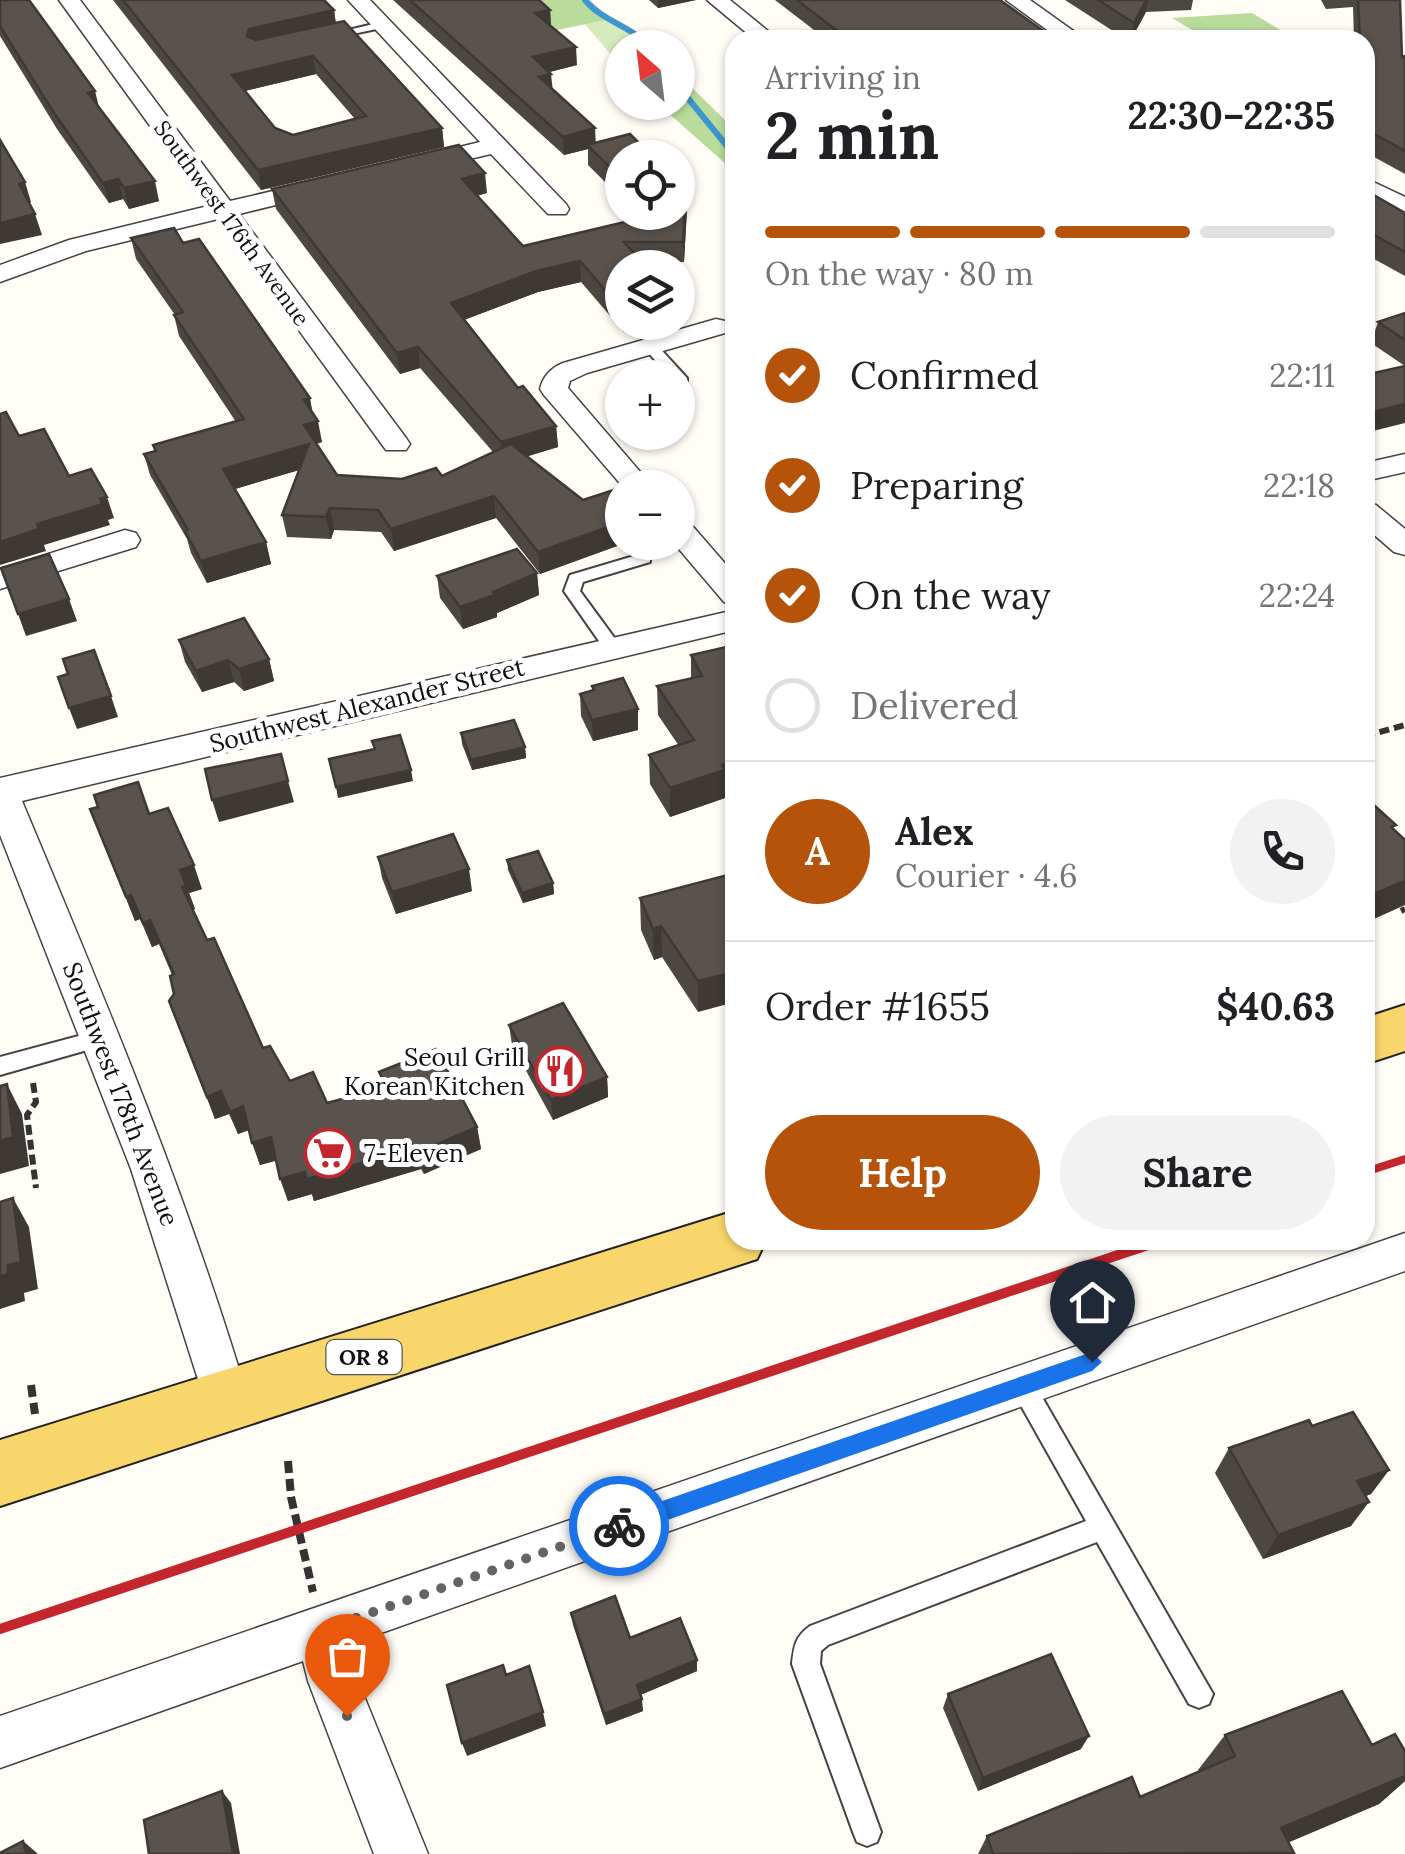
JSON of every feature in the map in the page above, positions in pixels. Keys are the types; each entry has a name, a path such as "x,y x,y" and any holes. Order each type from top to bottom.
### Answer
{"main road":[{"path":"1375,1038 1405,1028"},
{"name":"OR 8","path":"0,1473 725,1243"}],"street":[{"name":"Southwest 176th Avenue","path":"69,0 396,444"},
{"path":"358,0 557,209"},
{"path":"716,0 755,30"},
{"path":"1016,0 1060,30"},
{"path":"387,172 496,146"},
{"path":"0,274 78,245 350,180"},
{"path":"1375,190 1405,207"},
{"path":"624,470 554,390 556,379 568,370 716,326"},
{"path":"1375,470 1405,462"},
{"path":"1375,520 1405,545"},
{"path":"0,579 126,540"},
{"path":"695,549 725,583"},
{"name":"Southwest Alexander Street","path":"0,793 725,622"},
{"name":"Southwest 178th Avenue","path":"0,793 152,1162 203,1317 226,1402"},
{"path":"0,1742 1405,1252"},
{"path":"322,1630 334,1681 401,1854"}],"lane":[{"path":"312,40 382,25"},
{"path":"650,346 662,360"},
{"path":"612,648 572,591 572,584 576,579 638,560"},
{"path":"0,1066 100,1038"},
{"path":"1022,1386 1199,1694"},
{"path":"867,1832 806,1664 808,1644 819,1635 1103,1527"}],"path":[{"path":"1375,733 1405,725"},
{"path":"30,1059 36,1102 26,1115 36,1188"},
{"path":"288,1461 294,1514 322,1630"}],"green space":[{"path":"522,0 589,0 611,19 552,31"},
{"path":"1252,13 1280,30 1192,30 1172,18"},
{"path":"611,19 626,30 605,30 605,48 585,24"},
{"path":"695,91 725,120 725,163 676,120 695,120"}],"building":[{"path":"0,0 29,0 95,91 88,93 155,181 124,188 118,179 103,183 0,26"},
{"path":"123,0 324,0 334,10 249,29 247,36 256,40 344,21 442,128 258,170","holes":["313,56 366,116 293,135 275,128 232,75"]},
{"path":"410,0 539,0 550,10 535,13 576,47 533,57 551,74 539,77 595,128 563,137"},
{"path":"797,0 1000,0 1042,30 836,30"},
{"path":"1098,0 1146,0 1134,23"},
{"path":"1358,0 1400,0 1402,57 1405,56 1405,151 1375,134 1375,30 1360,30"},
{"path":"630,134 636,140 607,140"},
{"path":"0,140 25,182 19,184 35,214 0,223"},
{"path":"605,140 605,162 587,145"},
{"path":"459,145 485,173 462,179 523,246 605,227 605,230 684,230 683,242 624,242 631,250 605,250 605,290 580,261 536,271 451,303 518,388 523,386 556,426 501,442 418,347 397,353 272,189"},
{"path":"1375,196 1405,213 1405,252 1375,236"},
{"path":"174,228 183,243 199,239 310,398 304,400 318,421 304,425 337,475 402,479 436,468 442,476 511,444 583,500 605,493 605,528 538,552 494,496 391,529 378,510 330,508 326,517 282,515 309,444 223,469 266,542 201,561 185,531 188,530 144,454 156,451 153,445 244,419 174,315 183,312 131,238"},
{"path":"1405,313 1405,340 1378,322"},
{"path":"1405,366 1405,404 1375,412 1375,373"},
{"path":"6,412 19,436 44,429 69,476 91,469 107,497 100,499 103,504 37,524 39,529 0,542 0,414"},
{"path":"517,549 537,573 493,592 495,595 460,607 437,576"},
{"path":"49,554 69,599 18,614 1,568"},
{"path":"244,618 269,659 239,669 228,660 196,671 179,640"},
{"path":"725,647 725,770 670,788 649,755 694,740 657,686 702,676 691,655"},
{"path":"94,650 111,696 69,708 58,677 68,674 63,659"},
{"path":"623,678 638,709 592,720 580,694 594,690 592,686"},
{"path":"514,720 525,747 471,760 461,733"},
{"path":"400,735 411,770 336,787 329,759 375,749 372,741"},
{"path":"281,754 288,781 212,800 205,769"},
{"path":"138,782 149,814 168,808 194,865 180,870 186,885 182,887 207,940 214,938 263,1048 270,1046 290,1081 313,1072 327,1103 387,1087 379,1072 436,1049 477,1127 419,1152 416,1147 307,1179 305,1172 280,1179 271,1137 252,1143 243,1106 230,1112 221,1091 207,1097 169,1001 174,994 170,976 174,974 150,920 143,923 131,895 126,897 90,809 98,807 94,795"},
{"path":"1375,806 1396,825 1391,827 1405,840 1405,881 1375,894"},
{"path":"453,834 469,869 392,892 378,857"},
{"path":"538,851 553,883 522,893 507,860"},
{"path":"725,876 725,974 698,981 661,926 653,929 640,898"},
{"name":"Seoul Grill Korean Kitchen","path":"563,1003 607,1077 551,1100 509,1025"},
{"path":"7,1084 13,1137 0,1141 0,1086"},
{"path":"13,1198 21,1262 8,1265 8,1274 0,1276 0,1202"},
{"path":"1353,1412 1389,1470 1357,1481 1369,1502 1278,1535 1229,1448 1309,1420 1312,1426"},
{"path":"615,1596 630,1638 680,1618 697,1660 637,1685 642,1699 604,1714 571,1613"},
{"path":"1051,1654 1089,1736 983,1778 948,1694"},
{"path":"503,1665 506,1675 529,1666 543,1712 462,1743 447,1685"},
{"path":"1342,1691 1372,1745 1395,1734 1405,1751 1405,1776 1281,1828 1294,1853 993,1854 987,1836 1132,1777 1140,1797 1235,1756 1225,1735"},
{"path":"222,1791 233,1854 149,1854 144,1820"},
{"path":"23,1841 26,1854 0,1854 0,1853"}],"waterway":[{"path":"585,0 628,30"},
{"path":"695,107 725,144"}],"railway":[{"path":"1375,1169 1405,1159"},
{"path":"0,1629 1133,1250"}],"way so far":[{"path":"347,1716 322,1630 619,1526"}],"place":[{"name":"Seoul Grill Korean Kitchen","path":"560,1071"},
{"name":"7-Eleven","path":"329,1153"}],"route":[{"path":"619,1526 1092,1362"}]}
